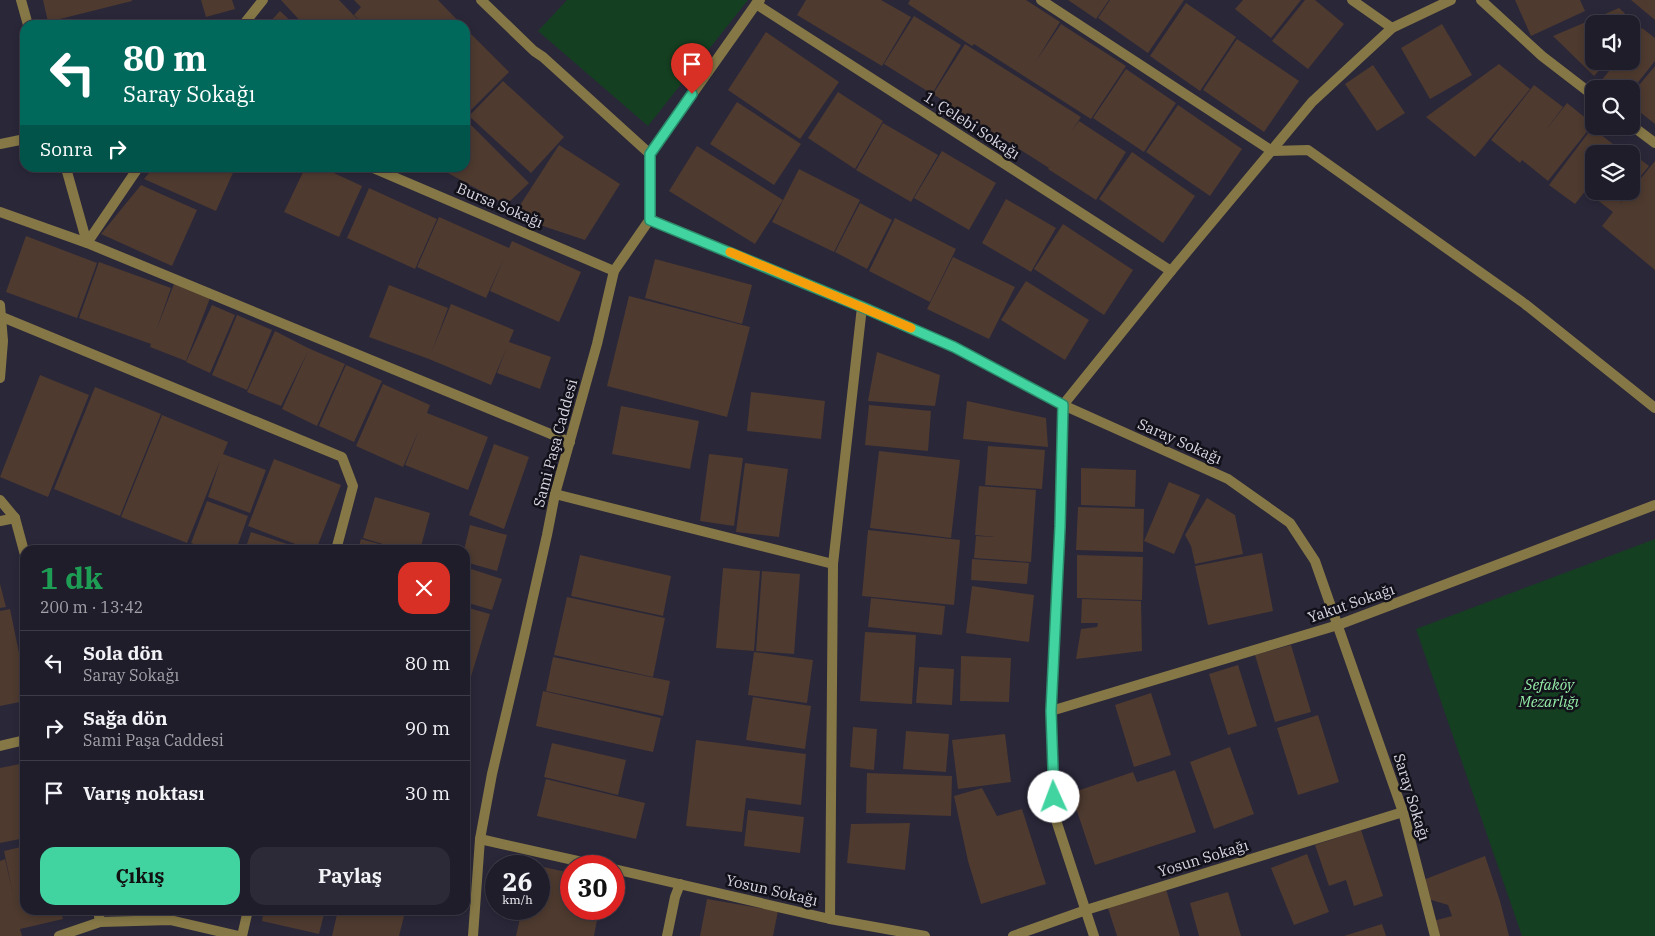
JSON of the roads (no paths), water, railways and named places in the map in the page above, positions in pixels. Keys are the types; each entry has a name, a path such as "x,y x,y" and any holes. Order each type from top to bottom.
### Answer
{"street":[{"path":"21,0 27,20"},
{"path":"247,20 263,0"},
{"path":"481,0 534,51 650,154"},
{"path":"1041,0 1272,151 1308,150 1525,304 1655,408"},
{"path":"1352,0 1392,28"},
{"path":"1094,936 1054,814 1051,711 1060,527 1063,405 1171,271 1312,102 1392,28 1451,0"},
{"path":"1481,0 1542,56 1585,89"},
{"path":"650,220 650,154 758,2"},
{"name":"1. Çelebi Sokağı","path":"758,2 1171,271"},
{"path":"1640,132 1655,144"},
{"path":"0,144 20,140"},
{"path":"67,172 87,243"},
{"path":"87,243 135,172"},
{"name":"Bursa Sokağı","path":"382,172 614,271"},
{"path":"0,212 87,243 570,442"},
{"name":"Sami Paşa Caddesi","path":"474,936 480,839 492,774 555,494 597,344 614,271 650,220"},
{"name":"Saray Sokağı","path":"650,220 954,347 1063,405 1228,479 1290,523 1315,561 1403,812 1434,936"},
{"path":"0,305 3,341 0,378"},
{"path":"830,919 833,564 862,307"},
{"path":"0,316 342,457 354,486 337,545"},
{"path":"555,494 833,564"},
{"path":"0,500 15,518 22,545"},
{"name":"Yakut Sokağı","path":"1051,711 1338,626 1655,505"},
{"path":"0,521 15,518"},
{"path":"0,746 20,741"},
{"name":"Yosun Sokağı","path":"1013,936 1086,910 1403,812"},
{"path":"480,839 560,857"},
{"name":"Yosun Sokağı","path":"625,872 830,919 925,936"},
{"path":"667,936 680,884"},
{"path":"99,915 100,922"},
{"path":"59,936 100,922 170,920 241,936 247,915"}],"park label":[{"name":"Sefaköy Mezarlığı","path":"1549,692"}]}
